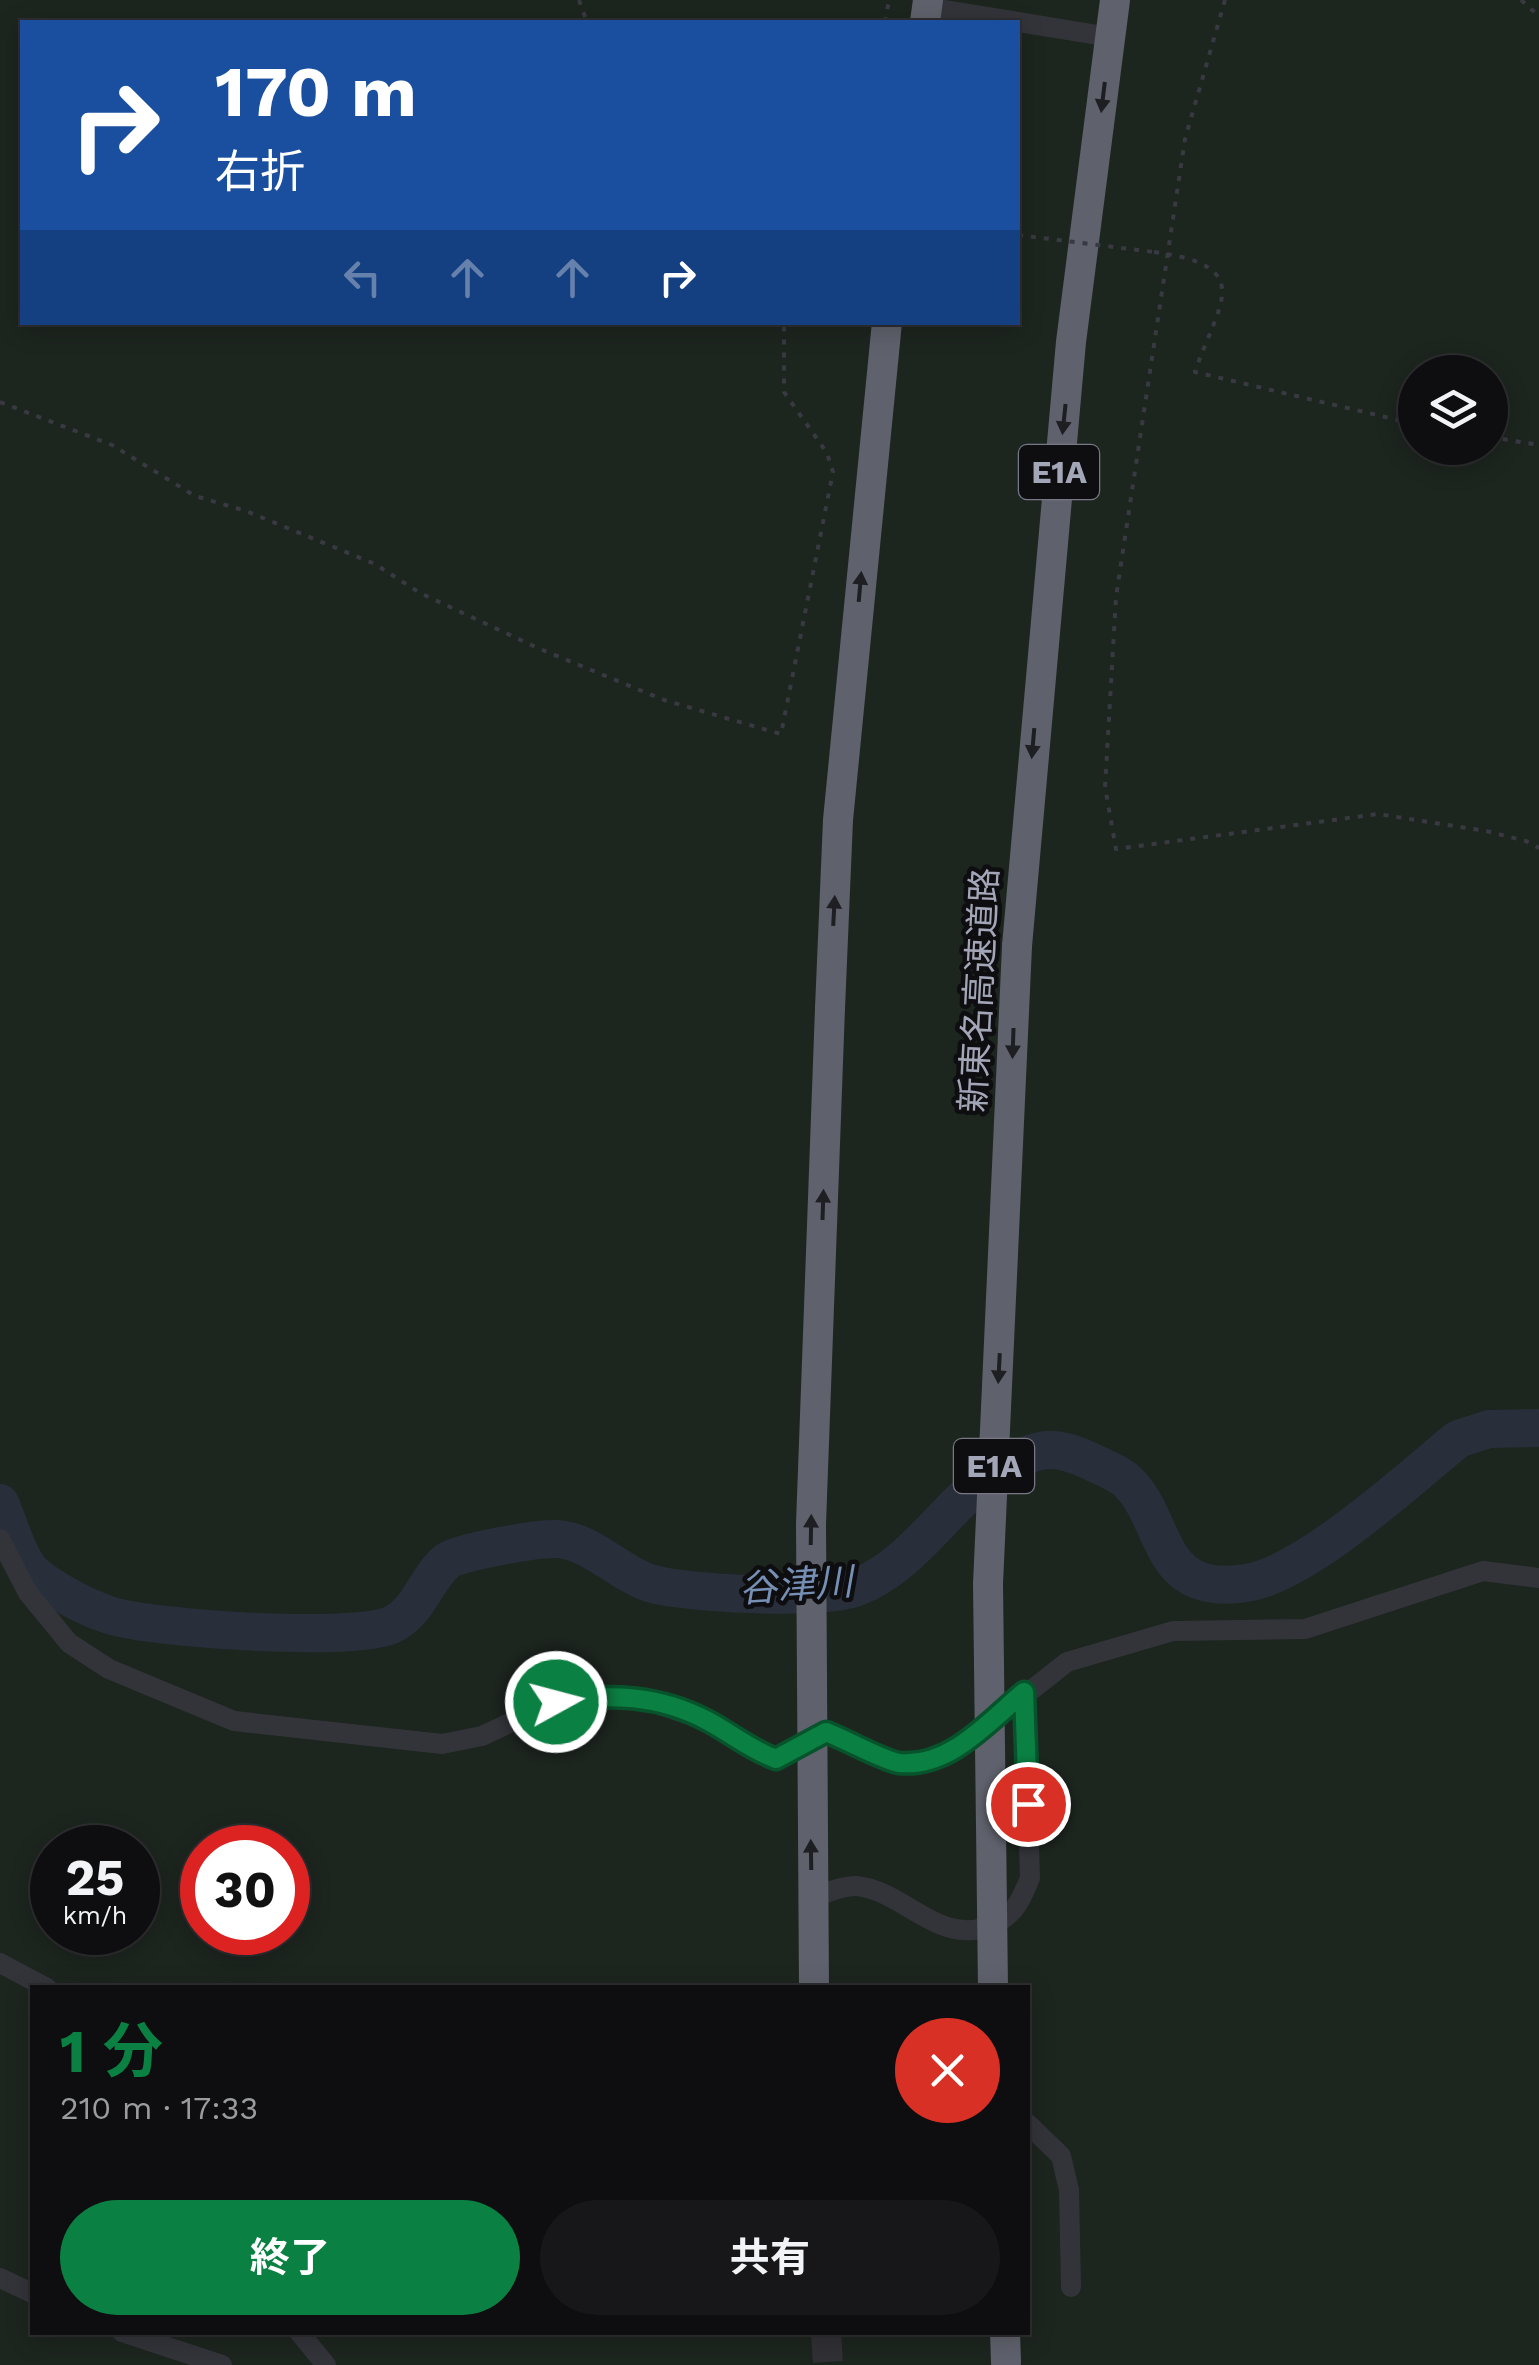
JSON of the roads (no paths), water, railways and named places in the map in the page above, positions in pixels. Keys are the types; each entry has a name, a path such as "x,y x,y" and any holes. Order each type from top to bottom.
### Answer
{"highway":[{"name":"新東名高速道路","path":"993,1985 988,1584 1017,946 1070,361 1115,0"},
{"path":"814,1985 811,1524 838,820 887,325"}],"street":[{"path":"926,10 994,20"},
{"path":"1020,24 1110,37"},
{"path":"0,1539 28,1593 70,1644 109,1669 234,1720 442,1744 482,1736 556,1702 592,1696 634,1696 708,1721 752,1750 776,1759 826,1732 896,1763 930,1761 957,1748 1067,1662 1173,1631 1304,1628 1483,1571 1539,1578"},
{"path":"825,1985 812,1914 820,1894 854,1885 890,1894 946,1928 978,1930 1006,1920 1020,1903 1030,1878 1024,1692"},
{"path":"0,1963 40,1985"},
{"path":"1030,2126 1061,2156 1069,2190 1071,2288"},
{"path":"0,2278 30,2292"},
{"path":"131,2335 222,2365"},
{"path":"301,2335 326,2365"}],"waterway":[{"name":"谷津川","path":"0,1503 18,1550 33,1573 100,1612 207,1629 337,1633 369,1630 401,1620 439,1568 454,1557 547,1539 581,1545 638,1578 667,1587 784,1595 855,1588 904,1558 988,1476 1013,1461 1046,1450 1078,1456 1127,1481 1140,1497 1168,1552 1194,1579 1216,1584 1246,1583 1270,1576 1327,1544 1458,1439 1489,1429 1539,1428"}],"tunnel":[{"path":"826,2335 828,2365"}]}
